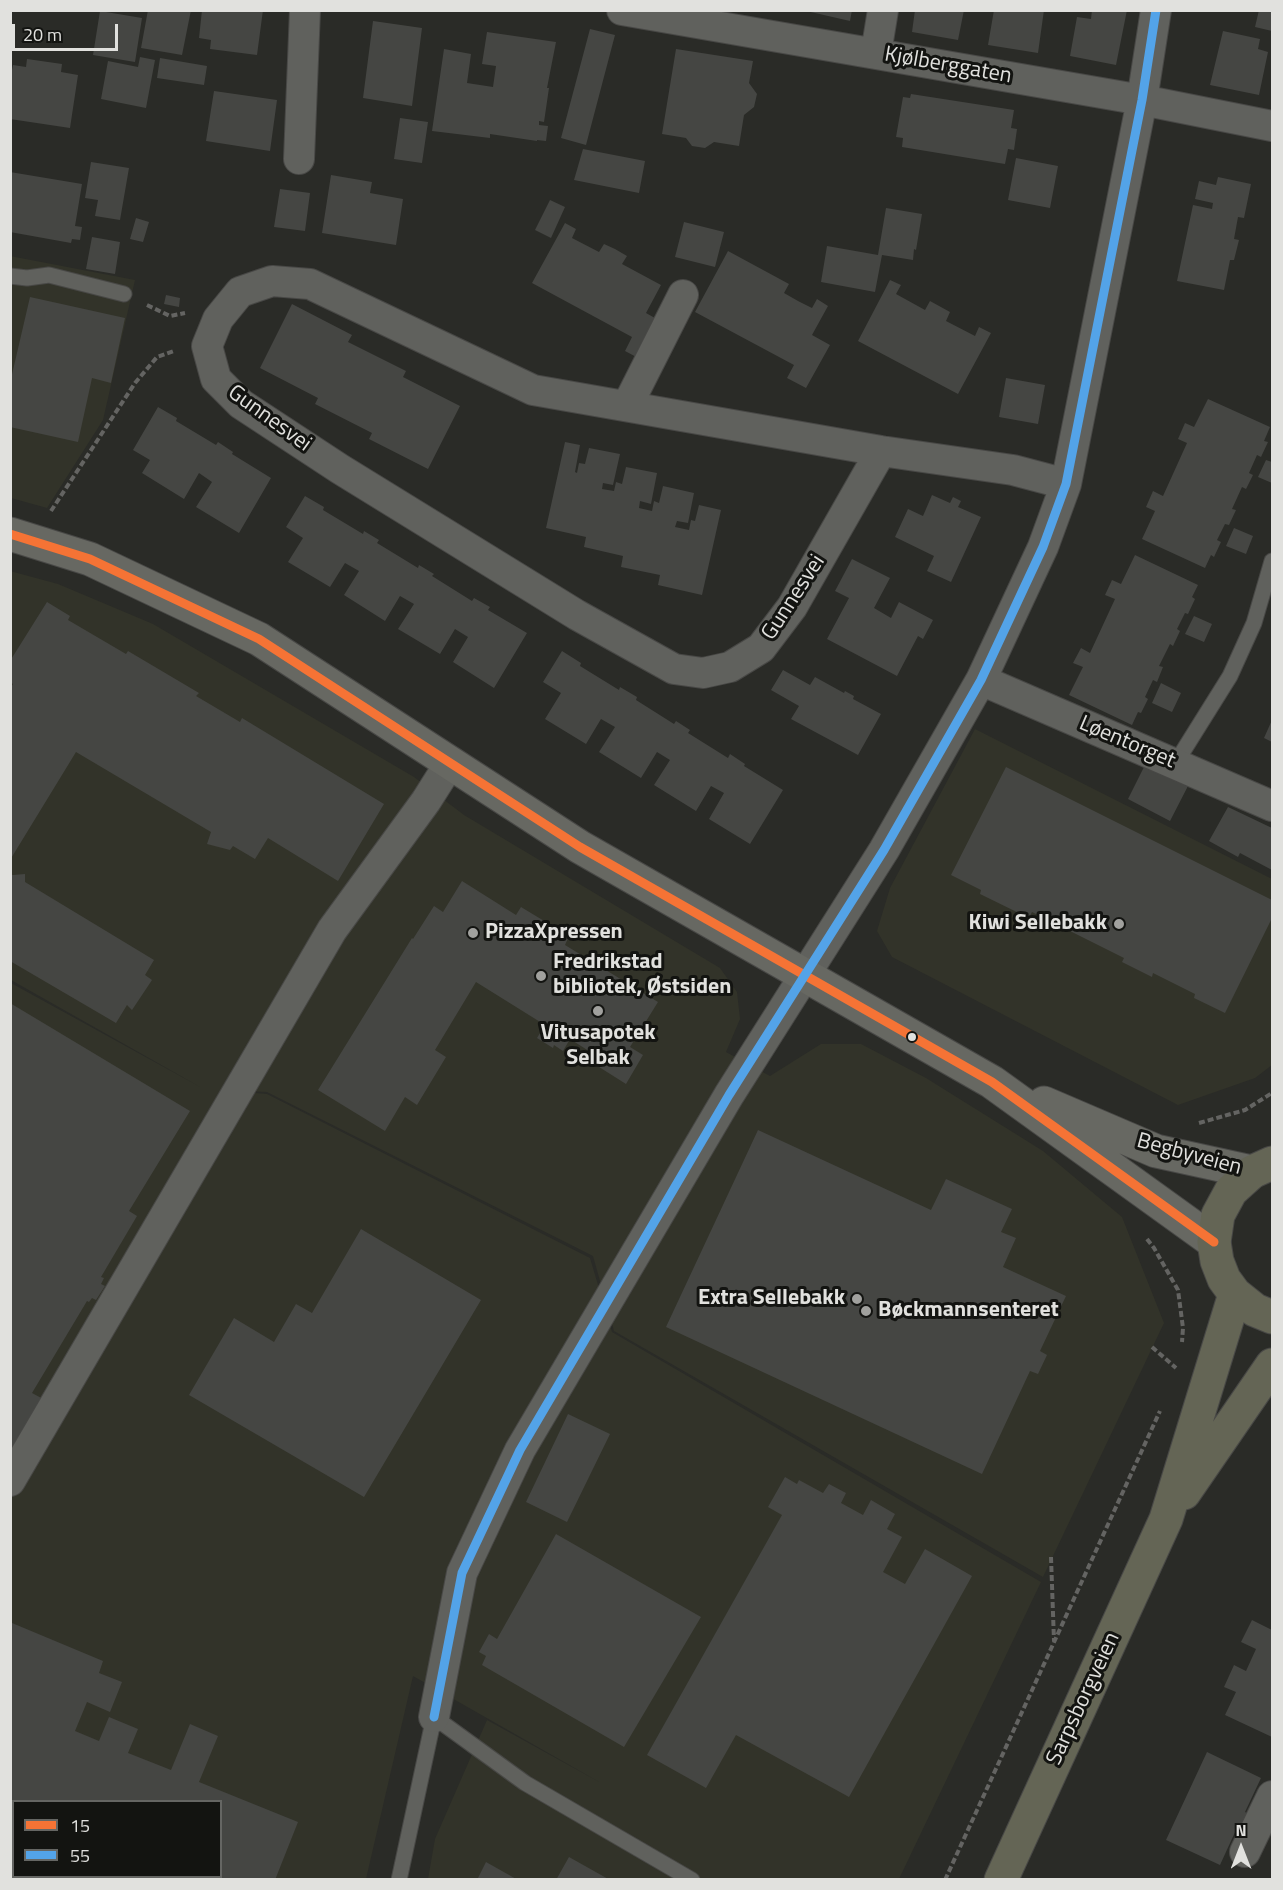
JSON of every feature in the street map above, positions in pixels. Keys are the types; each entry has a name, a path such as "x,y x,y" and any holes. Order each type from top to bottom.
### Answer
{"highway":[{"path":"1262,1168 1231,1191 1218,1215 1214,1242 1217,1261 1224,1279 1235,1294 1255,1310 1272,1317"},
{"name":"Sarpsborgveien","path":"1001,1880 1166,1519 1235,1294"},
{"name":"Sarpsborgveien","path":"1166,1519 1272,1365"}],"street":[{"path":"299,159 305,10"},
{"name":"Kjølberggaten","path":"622,10 1142,100 1272,126"},
{"path":"876,53 883,10"},
{"path":"434,1717 462,1573 520,1450 729,1095 884,850 981,680 1043,547 1066,484 1142,100 1156,10"},
{"path":"207,346 218,319 240,292 272,280 310,284 533,390 881,451 1013,470 1066,484"},
{"path":"627,406 683,295"},
{"name":"Gunnesvei","path":"207,346 216,379 241,404 340,469 567,609 674,669 703,674 730,667 761,648 792,607 881,451"},
{"name":"Begbyveien","path":"21,538 90,559 259,639 580,847 992,1082 1214,1242"},
{"name":"Løentorget","path":"981,680 1272,806"},
{"path":"10,1481 332,930 426,801 450,763"},
{"name":"Begbyveien","path":"992,1082 1156,1150 1262,1168"},
{"path":"1245,1852 1272,1796"}],"lane":[{"path":"10,276 27,278 49,275 124,294"},
{"path":"1175,764 1230,676 1254,623 1272,561"},
{"path":"399,1880 434,1717 525,1783 693,1880"}],"path":[{"path":"124,294 170,316 228,307"},
{"path":"21,538 135,383 157,357 179,349 207,346"},
{"path":"1199,1123 1245,1110 1272,1093"},
{"path":"1138,1188 1126,1216 1154,1248 1178,1290 1183,1329 1181,1350"},
{"path":"1178,1371 1180,1360"},
{"path":"945,1880 1164,1403"},
{"path":"1051,1557 1054,1642"}],"shaded area":[{"path":"10,256 135,280 103,420 47,508 11,498"},
{"path":"10,571 58,584 153,624 414,777 464,815 720,968 737,992 740,1019 726,1052 770,1076 821,1044 861,1044 926,1078 1043,1151 1122,1217 1164,1323 1043,1577 614,1331 593,1256 267,1092 221,1090 267,1094 590,1258 612,1332 1041,1582 899,1879 428,1879 435,1839 487,1720 601,1783 413,1676 366,1879 11,1879 11,983 202,1088 11,980"},
{"path":"975,729 1272,879 1272,1065 1255,1078 1178,1105 892,957 877,931 890,888"}],"building":[{"path":"148,10 191,10 182,55 141,48"},
{"path":"202,10 263,10 257,55 210,49 211,40 199,38"},
{"path":"802,10 852,10 850,21"},
{"path":"915,10 964,10 958,40 912,32"},
{"path":"994,10 1044,10 1038,53 988,45"},
{"path":"1092,10 1127,10 1116,65 1070,56 1077,17 1091,19"},
{"path":"1259,10 1272,10 1272,31 1255,27"},
{"path":"100,11 142,18 135,62 93,55"},
{"path":"373,21 422,28 412,106 363,98"},
{"path":"590,29 615,35 586,145 561,138"},
{"path":"1223,31 1260,39 1258,49 1268,52 1259,95 1210,85"},
{"path":"487,32 556,42 547,88 549,88 544,122 539,121 539,125 548,126 546,141 490,134 490,138 432,131 444,49 471,54 467,83 493,87 496,66 482,64"},
{"path":"676,49 753,61 749,83 757,94 754,107 744,115 739,146 714,142 705,148 692,146 686,138 662,134"},
{"path":"140,57 155,60 146,108 101,99 108,61 138,67"},
{"path":"160,58 207,66 204,85 157,78"},
{"path":"27,59 62,64 61,72 78,75 70,128 10,119 10,79 13,65 26,67"},
{"path":"214,91 277,100 270,151 206,141"},
{"path":"911,94 1014,110 1011,128 1017,129 1014,150 1008,149 1005,164 902,147 903,138 896,137 903,97 910,98"},
{"path":"400,118 428,122 422,163 394,159"},
{"path":"583,149 645,161 639,193 574,180"},
{"path":"1016,158 1058,166 1050,208 1008,200"},
{"path":"91,162 129,168 120,220 95,216 98,200 85,198"},
{"path":"10,172 82,184 75,226 82,227 80,240 72,239 71,243 10,232"},
{"path":"331,175 372,182 370,193 403,199 396,245 322,233"},
{"path":"1218,177 1251,184 1244,218 1238,217 1234,239 1239,240 1234,260 1230,260 1224,290 1177,281 1193,205 1212,209 1213,203 1195,199 1199,181 1216,185"},
{"path":"280,189 310,193 305,231 274,227"},
{"path":"550,200 565,207 551,238 535,230"},
{"path":"886,208 922,214 913,260 882,255 875,292 821,282 827,246 878,255"},
{"path":"136,218 149,222 143,242 130,239"},
{"path":"684,222 724,232 715,267 675,257"},
{"path":"565,223 576,229 572,238 599,252 604,244 615,249 627,256 622,264 661,285 646,313 662,322 642,360 625,351 632,337 532,283"},
{"path":"92,237 120,242 115,274 86,269"},
{"path":"728,251 789,284 784,293 798,301 812,308 817,299 828,306 812,335 830,345 806,388 787,378 794,365 695,312"},
{"path":"890,280 901,285 896,294 925,310 930,301 950,312 946,321 975,336 979,327 991,333 958,394 858,341"},
{"path":"166,295 180,298 179,307 164,304"},
{"path":"30,297 125,318 111,383 92,378 78,442 10,427 10,383"},
{"path":"292,304 352,335 348,342 406,371 403,377 460,406 428,469 369,439 372,433 315,404 318,398 260,368"},
{"path":"1006,378 1045,385 1038,424 999,417"},
{"path":"1208,399 1270,427 1264,441 1268,442 1261,457 1257,455 1249,473 1253,475 1246,489 1242,487 1232,509 1236,510 1229,525 1225,524 1217,540 1221,542 1214,557 1211,555 1205,568 1142,539 1155,511 1146,507 1153,491 1163,496 1187,443 1178,439 1185,423 1194,427"},
{"path":"158,407 177,418 176,421 216,445 218,442 233,452 232,454 271,478 239,533 196,507 212,482 199,473 184,499 142,473 150,460 133,450"},
{"path":"565,442 580,445 575,472 577,473 579,463 585,464 589,448 620,454 613,485 603,483 602,489 614,491 616,482 622,484 626,467 657,473 651,504 640,501 639,508 652,511 654,501 659,503 663,486 694,493 688,523 677,521 675,527 689,530 691,520 695,521 699,505 721,510 702,595 658,585 660,575 621,567 623,556 584,547 586,537 546,528"},
{"path":"1266,460 1272,462 1272,483 1258,477"},
{"path":"932,495 950,503 953,497 961,501 958,507 981,517 951,582 927,571 934,556 895,537 908,509 923,516"},
{"path":"305,496 324,507 323,510 363,534 364,531 379,540 377,543 418,568 419,565 434,574 432,576 472,601 474,598 490,607 488,610 527,633 494,688 453,662 468,637 455,629 440,654 398,629 414,604 400,596 385,621 344,595 359,571 345,563 330,587 288,562 303,538 286,527"},
{"path":"1234,528 1253,536 1246,554 1226,546"},
{"path":"1135,555 1198,585 1188,614 1185,613 1177,629 1180,631 1173,646 1170,644 1159,666 1163,667 1157,682 1153,680 1145,697 1148,699 1132,725 1069,695 1083,667 1073,663 1081,648 1090,653 1115,599 1105,595 1112,580 1121,584"},
{"path":"852,559 890,578 874,608 891,618 899,602 933,620 923,639 918,636 897,676 827,639 849,598 835,591"},
{"path":"47,602 70,616 68,620 126,654 128,651 199,693 196,696 240,722 242,718 384,804 338,881 268,838 255,859 233,846 230,850 207,844 211,832 76,752 10,860 10,689 13,684 10,682 10,661"},
{"path":"1194,616 1212,624 1204,642 1185,634"},
{"path":"562,651 581,663 580,666 619,690 620,687 637,697 636,700 674,724 676,721 690,730 688,733 728,758 730,754 745,764 744,766 783,790 750,844 709,819 724,793 711,786 696,811 654,785 670,760 657,752 641,778 599,752 615,727 601,719 586,744 545,719 561,693 543,682"},
{"path":"783,670 810,685 815,677 854,696 853,699 881,714 858,755 791,719 799,706 771,690"},
{"path":"1161,683 1181,693 1172,712 1152,703"},
{"path":"1272,720 1272,742 1264,738"},
{"path":"1145,765 1188,786 1170,821 1128,799"},
{"path":"1006,767 1272,900 1272,918 1225,1013 1194,998 1195,994 1153,973 1152,977 1122,962 1124,958 1032,912 1029,918 980,894 981,890 951,875"},
{"path":"1228,807 1272,828 1272,870 1240,853 1238,857 1209,841"},
{"path":"10,874 25,874 25,882 154,960 145,975 152,980 132,1010 127,1005 116,1023 10,961"},
{"path":"462,881 516,915 521,907 569,936 565,945 658,1002 630,1047 643,1055 626,1084 588,1060 592,1053 570,1039 563,1051 537,1038 545,1025 476,982 435,1050 446,1057 417,1105 405,1097 385,1131 318,1090 434,906 443,912"},
{"path":"10,1003 190,1111 129,1211 137,1216 101,1277 104,1278 101,1284 105,1286 96,1300 92,1298 89,1302 87,1301 32,1393 45,1400 10,1458"},
{"name":"Bøckmannsenteret","path":"758,1130 931,1210 946,1179 1012,1209 1001,1232 1016,1238 1003,1267 1066,1296 1040,1351 1047,1355 1038,1374 1030,1371 982,1474 666,1327"},
{"path":"361,1229 481,1300 364,1497 189,1395 234,1318 274,1342 296,1304 312,1313"},
{"path":"568,1414 610,1434 567,1522 526,1502"},
{"path":"785,1477 797,1484 799,1480 823,1493 829,1484 846,1493 841,1503 863,1515 871,1500 895,1514 887,1529 902,1537 883,1572 905,1584 925,1549 972,1576 849,1797 736,1735 706,1788 647,1755 782,1515 768,1507"},
{"path":"556,1534 701,1617 624,1747 482,1665 486,1656 479,1652 489,1634 497,1639"},
{"path":"1252,1620 1272,1630 1272,1737 1225,1715 1236,1692 1224,1687 1234,1665 1246,1671 1256,1649 1241,1642"},
{"path":"12,1623 103,1661 99,1673 122,1682 110,1712 87,1702 75,1731 99,1741 109,1717 138,1729 128,1753 171,1770 190,1724 218,1736 199,1782 298,1822 275,1880 10,1880"},
{"path":"1207,1752 1261,1778 1245,1812 1252,1816 1244,1834 1236,1830 1220,1865 1166,1840"},
{"path":"569,1857 610,1880 556,1880"},
{"path":"486,1862 518,1880 477,1880"}],"transit line":[{"name":"55","path":"434,1717 462,1573 520,1450 729,1095 884,850 981,680 1043,547 1066,484 1142,100 1156,10"},
{"name":"15","path":"10,534 90,559 259,639 580,847 992,1082 1214,1242"}],"place":[{"name":"Kiwi Sellebakk","path":"1119,924"},
{"name":"PizzaXpressen","path":"473,933"},
{"name":"Fredrikstad bibliotek, Østsiden","path":"541,976"},
{"name":"Vitusapotek Selbak","path":"598,1011"},
{"name":"Extra Sellebakk","path":"857,1299"},
{"name":"Bøckmannsenteret","path":"866,1311"}]}
